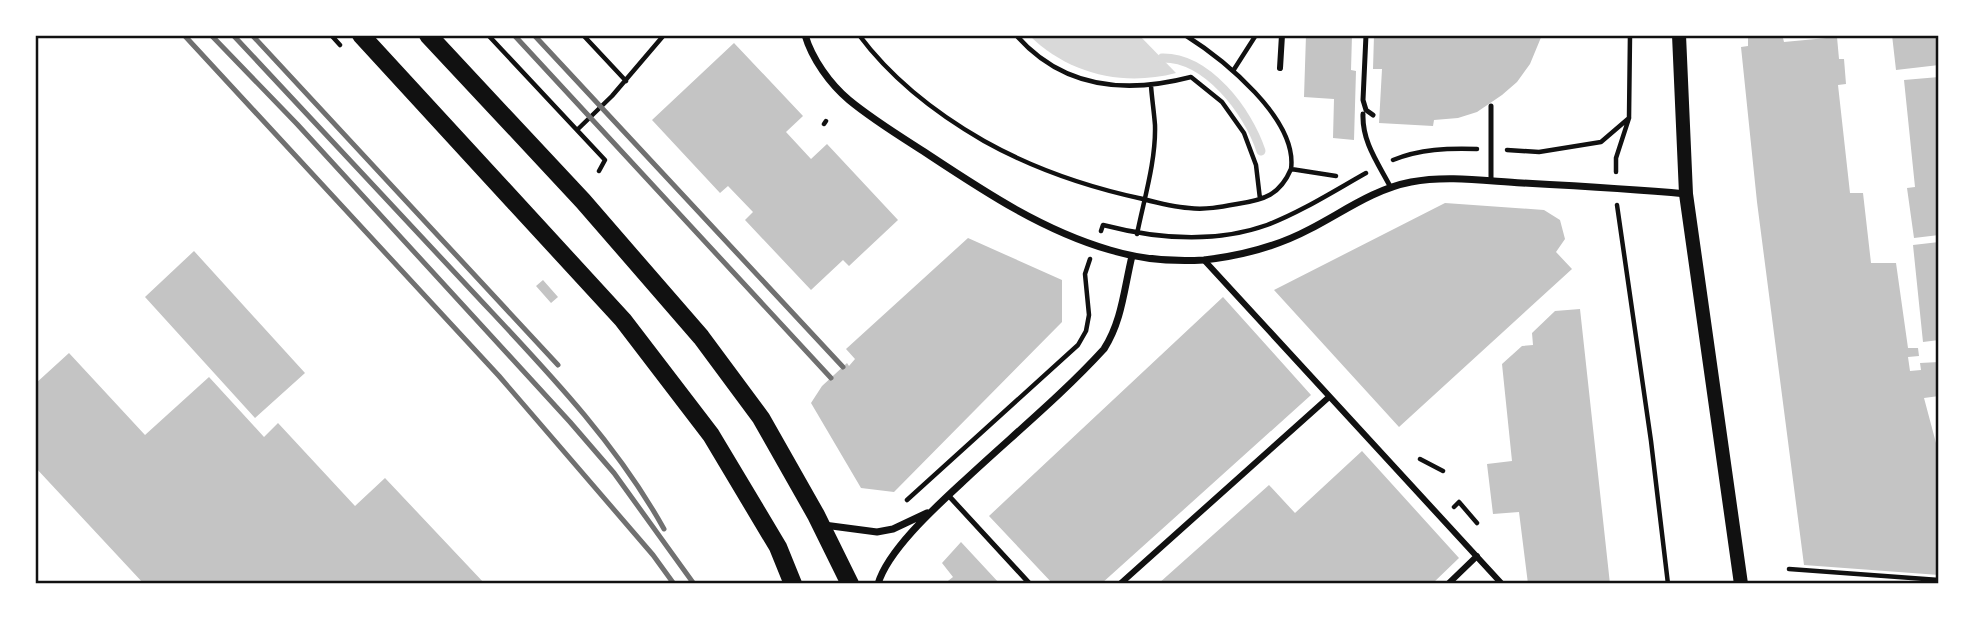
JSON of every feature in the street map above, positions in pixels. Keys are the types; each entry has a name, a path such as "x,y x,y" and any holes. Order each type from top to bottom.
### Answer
{"main road":[{"path":"361,35 623,320 711,435 778,547 793,584"},
{"path":"428,35 583,201 701,337 761,418 821,525 850,584"},
{"path":"1679,35 1686,194 1741,584"}],"street":[{"path":"805,35 819,65 834,85 873,118 996,200 1035,221 1084,242 1132,256 1204,260 1252,251 1311,228 1365,198 1411,182 1490,181 1686,194"},
{"path":"1280,68 1282,35"},
{"path":"878,584 894,554 930,511 1104,349 1119,318 1132,256"},
{"path":"1204,260 1503,584"},
{"path":"1120,584 1329,397"},
{"path":"821,525 877,532 893,529 930,511"},
{"path":"1448,584 1477,556"}],"lane":[{"path":"1366,35 1363,100 1366,110 1373,115"},
{"path":"1490,181 1491,106"},
{"path":"1363,114 1365,140 1391,188"},
{"path":"948,495 1030,584"}],"path":[{"path":"331,35 340,45"},
{"path":"488,35 605,160 599,171"},
{"path":"583,35 626,81"},
{"path":"577,130 626,81 664,35"},
{"path":"859,35 867,47 904,84 982,140 1009,155 1066,179 1105,191 1189,208 1205,209 1273,194 1282,186 1292,169 1290,146 1281,129 1257,95 1233,71 1214,54 1185,35"},
{"path":"1016,35 1037,55 1054,66 1072,75 1111,86 1151,86 1191,77 1222,102 1244,133 1256,164 1260,199"},
{"path":"1233,71 1256,35"},
{"path":"1616,158 1629,118 1630,35"},
{"path":"1137,234 1148,184 1155,126 1151,86"},
{"path":"1292,169 1336,176"},
{"path":"1617,209 1651,441 1668,584"},
{"path":"1101,229 1103,225 1137,234 1193,238"},
{"path":"899,508 1078,345 1086,331 1088,315 1084,274 1088,265"},
{"path":"1420,459 1443,471"},
{"path":"1789,569 1939,580"}],"shaded area":[{"path":"1029,35 1139,35 1176,73 1136,78 1097,74 1061,59"}],"building":[{"path":"1306,35 1352,35 1351,70 1356,71 1354,140 1333,138 1334,99 1304,97"},
{"path":"1374,35 1542,35 1530,64 1517,82 1502,95 1477,112 1458,118 1434,120 1433,126 1379,123 1382,69 1373,69"},
{"path":"1748,35 1791,35 1783,38 1784,42 1837,37 1839,59 1844,59 1846,84 1838,85 1850,193 1863,193 1871,263 1896,263 1908,348 1918,348 1919,356 1908,357 1910,371 1921,370 1920,363 1939,362 1939,396 1924,398 1936,443 1939,439 1939,575 1804,565 1757,202 1741,47 1748,46"},
{"path":"1892,35 1939,35 1939,65 1896,70"},
{"path":"734,43 803,116 786,132 811,159 827,144 898,220 849,266 843,260 811,290 745,220 753,212 728,186 720,193 652,120"},
{"path":"1939,77 1939,235 1914,238 1907,188 1915,187 1904,80"},
{"path":"1445,203 1544,210 1560,220 1565,239 1556,252 1572,269 1399,427 1274,290"},
{"path":"968,238 1062,280 1062,322 894,492 861,488 811,403 822,386 855,359 846,349"},
{"path":"1939,242 1939,340 1923,342 1913,245"},
{"path":"194,251 305,373 255,418 145,297"},
{"path":"543,280 558,297 551,303 536,286"},
{"path":"1223,297 1311,395 1101,584 1053,584 989,516"},
{"path":"1580,309 1610,584 1528,584 1519,512 1493,514 1487,464 1512,461 1502,364 1522,346 1533,345 1532,333 1555,311"},
{"path":"69,353 145,435 209,377 264,437 278,423 355,506 385,478 485,584 144,584 35,467 35,384"},
{"path":"1362,451 1459,558 1432,584 1158,584 1269,485 1295,513"},
{"path":"961,542 1000,584 944,584 953,577 942,563"}],"waterway":[{"path":"1162,58 1195,66 1224,89 1246,119 1261,151"}],"railway":[{"path":"184,35 499,376 653,555 674,584"},
{"path":"211,35 297,124 570,422 614,473 694,584"},
{"path":"233,35 575,404 623,464 664,529"},
{"path":"252,35 558,365"},
{"path":"514,35 831,378"},
{"path":"534,35 843,367"}]}
